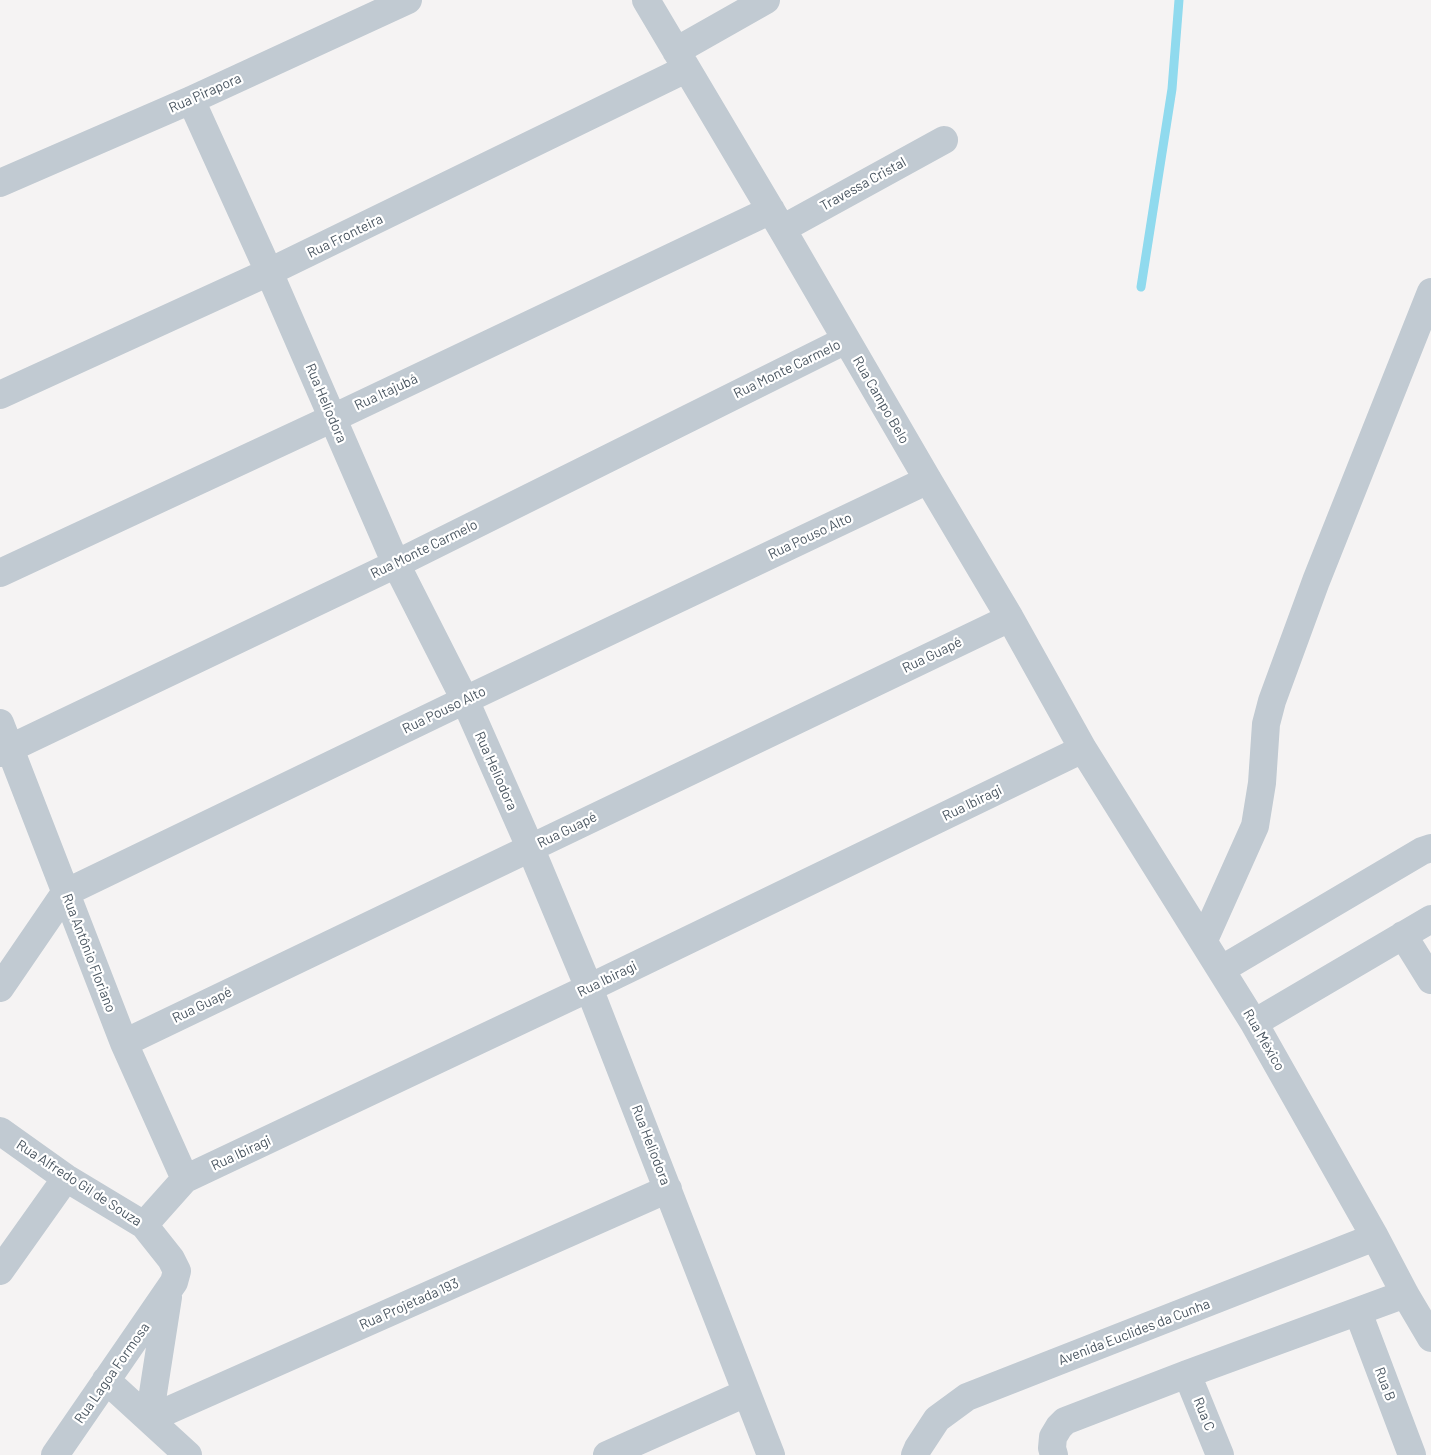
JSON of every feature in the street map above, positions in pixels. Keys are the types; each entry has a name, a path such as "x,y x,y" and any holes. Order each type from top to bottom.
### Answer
{"street":[{"name":"Rua Pirapora","path":"0,183 191,100 408,0"},
{"name":"Rua Campo Belo","path":"646,0 777,219 1010,618 1083,750"},
{"name":"Rua Fronteira","path":"0,395 270,272 681,60 766,0"},
{"name":"Rua Heliodora","path":"191,100 270,272 396,564 465,700 530,848 589,988 771,1455"},
{"name":"Travessa Cristal","path":"777,219 944,140"},
{"name":"Rua Itajubá","path":"0,573 333,418 777,219"},
{"path":"1204,940 1255,826 1262,783 1266,724 1272,701 1316,581 1431,292"},
{"name":"Rua Monte Carmelo","path":"5,751 396,564 846,340"},
{"name":"Rua Pouso Alto","path":"0,988 65,893 928,480"},
{"name":"Rua Guapé","path":"124,1043 1010,618"},
{"name":"Rua Antônio Floriano","path":"0,723 5,751 65,893 124,1043 185,1179"},
{"name":"Rua México","path":"1083,750 1204,940 1254,1023 1376,1237 1405,1294 1431,1338"},
{"name":"Rua Ibiragi","path":"144,1225 185,1179 589,988 1083,750"},
{"path":"1222,969 1422,851 1431,848"},
{"path":"1254,1023 1431,919"},
{"path":"1403,935 1431,980"},
{"name":"Rua Alfredo Gil de Souza","path":"0,1131 66,1178 144,1225 171,1259 177,1271 174,1282 169,1290"},
{"path":"0,1271 66,1178"},
{"name":"Rua Projetada 193","path":"149,1419 668,1189"},
{"name":"Avenida Euclides da Cunha","path":"916,1455 918,1448 937,1419 967,1397 1376,1237"},
{"path":"149,1419 169,1290"},
{"name":"Rua Lagoa Formosa","path":"55,1455 169,1290"},
{"path":"1054,1455 1052,1448 1054,1437 1059,1427 1065,1421 1405,1294"},
{"name":"Rua B","path":"1358,1312 1412,1455"},
{"name":"Rua C","path":"1187,1374 1220,1455"},
{"path":"106,1380 188,1455"},
{"path":"607,1455 746,1393"}],"waterway":[{"path":"1141,287 1172,89 1179,0"}]}
